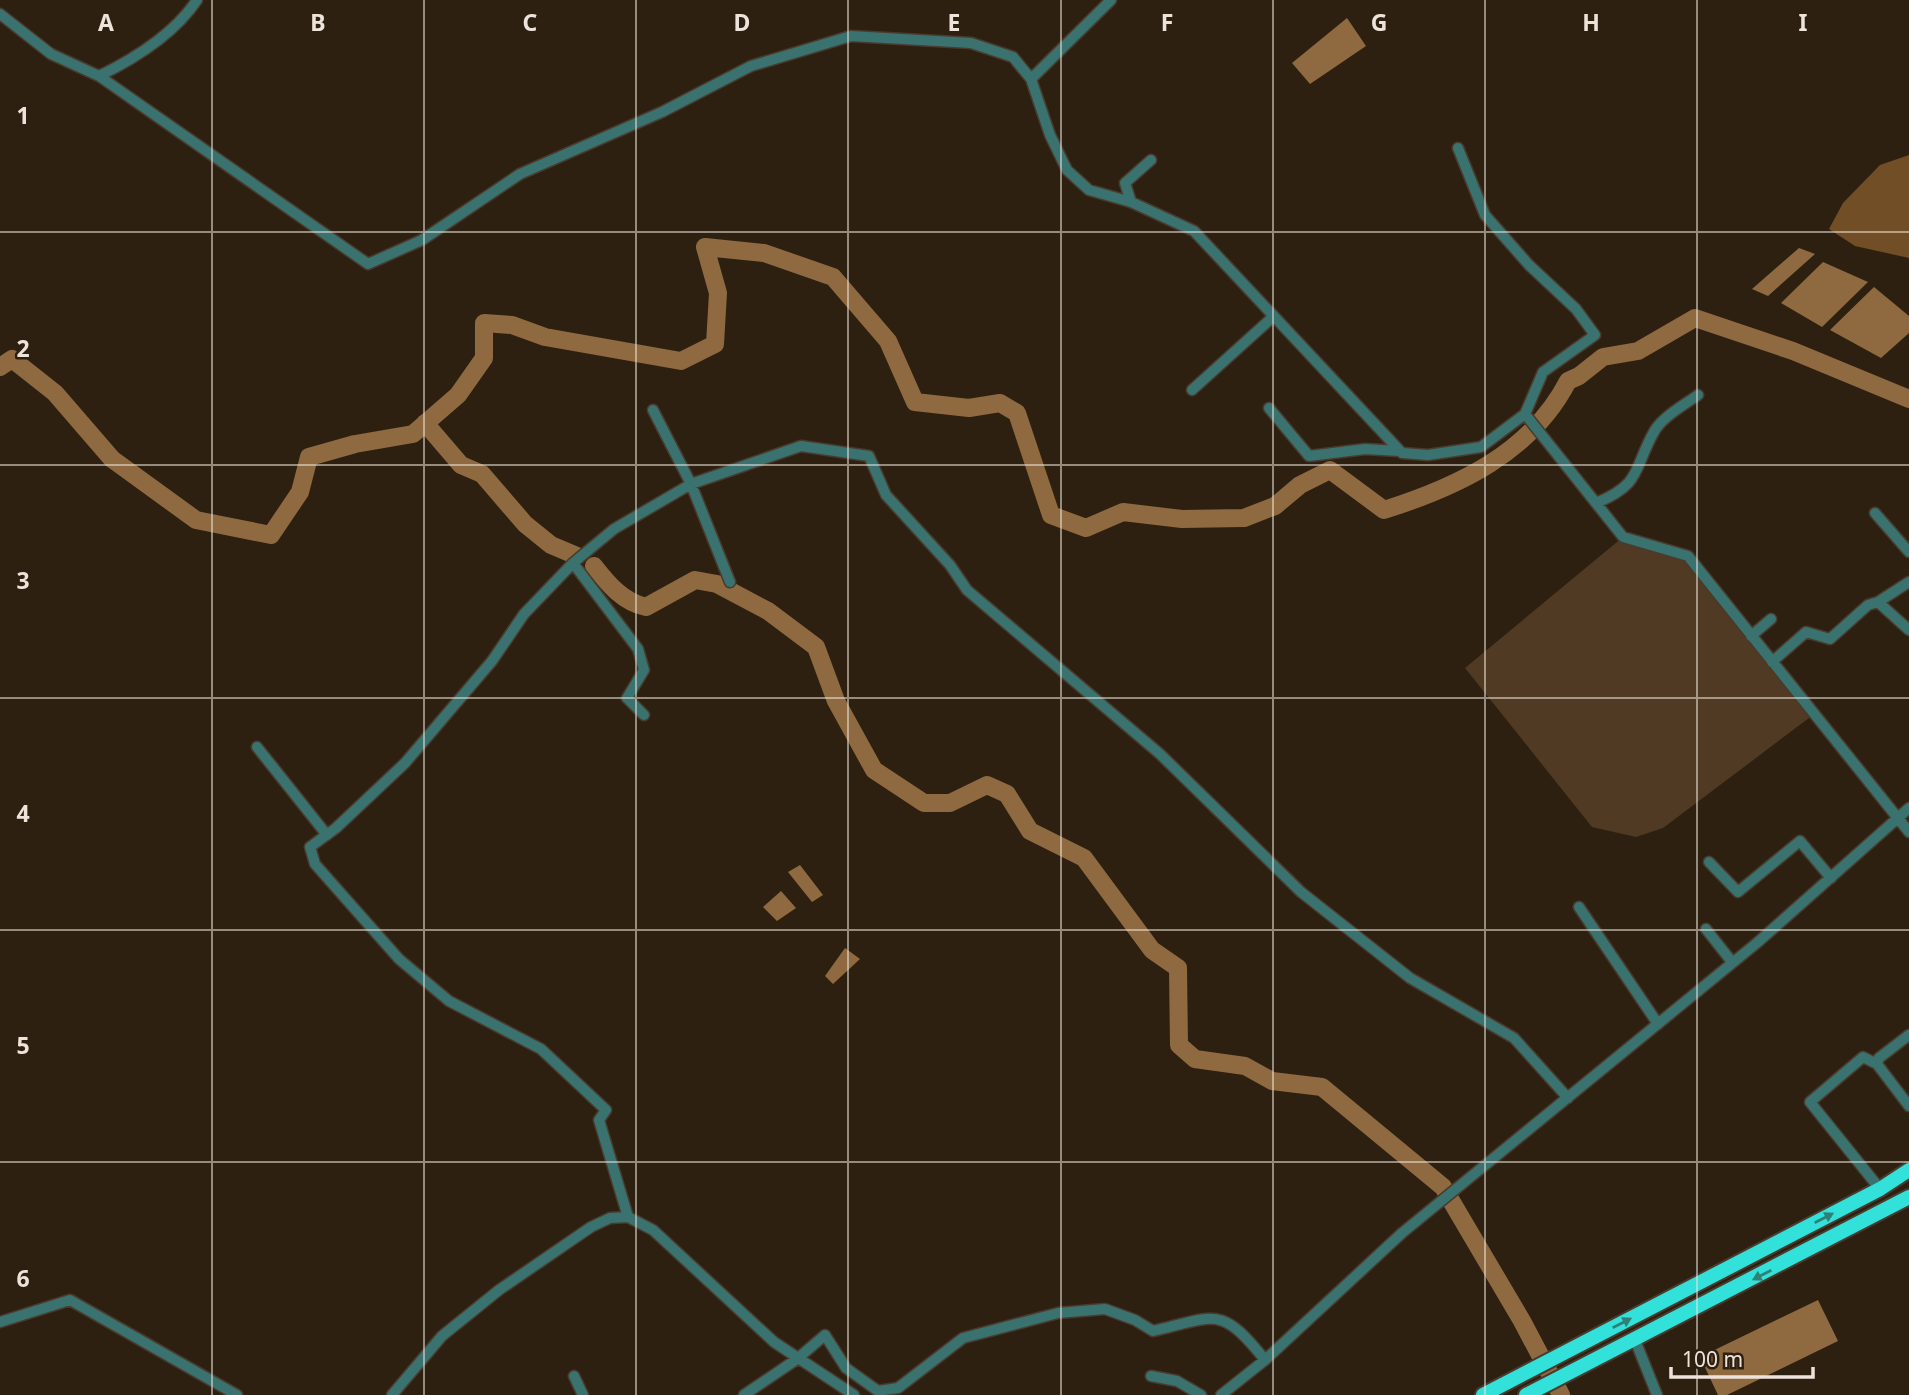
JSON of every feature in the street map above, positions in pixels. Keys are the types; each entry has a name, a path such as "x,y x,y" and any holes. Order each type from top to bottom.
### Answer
{"highway":[{"path":"1483,1395 1880,1189 1909,1170"},
{"path":"1528,1394 1909,1197"}],"street":[{"path":"99,76 138,54 172,27 197,0"},
{"path":"1031,79 1111,0"},
{"path":"0,14 51,54 99,76 368,264 422,240 520,174 662,112 751,66 851,36 971,43 1013,57 1031,79 1050,135 1068,170 1089,190 1131,202 1194,231 1400,451"},
{"path":"1269,408 1309,456 1365,449 1428,455 1481,447 1526,414 1543,372 1595,335 1576,309 1529,265 1485,215 1458,148"},
{"path":"1131,202 1125,183 1151,160"},
{"path":"1192,390 1274,316"},
{"path":"1596,503 1619,494 1637,475 1656,428 1698,395"},
{"path":"653,410 691,484 730,582"},
{"path":"1526,414 1623,537 1688,556 1909,832"},
{"path":"628,1217 599,1120 606,1110 541,1049 449,1001 399,959 315,864 310,847 327,835 405,763 492,661 524,614 573,563 614,529 691,484 802,446 869,456 886,495 950,565 967,590 1160,754 1301,892 1410,978 1514,1038 1568,1098"},
{"path":"1875,513 1909,552"},
{"path":"573,563 638,649 645,670 626,698 644,715"},
{"path":"1772,662 1806,632 1830,639 1868,605 1878,602 1909,582"},
{"path":"1878,602 1909,630"},
{"path":"1751,636 1771,619"},
{"path":"257,747 327,835"},
{"path":"1221,1395 1265,1360 1402,1233 1732,962 1909,808"},
{"path":"1709,862 1738,892 1800,842 1831,878"},
{"path":"1579,907 1658,1024"},
{"path":"1706,929 1732,962"},
{"path":"1877,1065 1880,1058 1909,1035"},
{"path":"1880,1189 1810,1102 1863,1057 1877,1065 1909,1106"},
{"path":"392,1395 442,1336 499,1290 591,1227 610,1218 628,1217 653,1230 774,1342 854,1395"},
{"path":"0,1322 70,1300 237,1395"},
{"path":"744,1395 797,1359 825,1335 846,1368 878,1391 898,1388 963,1339 1058,1313 1105,1309 1135,1320 1153,1331 1205,1318 1232,1323 1265,1360"},
{"path":"1635,1340 1657,1395"},
{"path":"574,1376 583,1395"},
{"path":"1151,1376 1177,1381 1201,1395"}],"shaded area":[{"path":"1347,18 1366,46 1310,84 1292,63"},
{"path":"1909,155 1909,258 1855,246 1829,229 1843,203 1880,165"},
{"path":"1799,248 1815,254 1768,296 1752,289"},
{"path":"1823,262 1868,282 1822,327 1781,303"},
{"path":"1874,287 1909,316 1909,333 1881,358 1830,330"},
{"path":"1623,537 1688,556 1813,715 1663,828 1636,837 1592,827 1465,668"},
{"path":"800,865 823,895 812,902 788,872"},
{"path":"781,891 796,908 777,921 763,907"},
{"path":"845,948 860,959 833,984 825,976"},
{"path":"1818,1300 1838,1341 1727,1395 1718,1395 1700,1357"}],"waterway":[{"path":"0,367 12,359 55,393 112,459 196,520 271,535 300,492 309,457 355,444 413,434 458,395 484,358 484,323 512,325 545,337 681,361 715,344 718,293 705,247 764,253 833,277 888,341 915,402 969,408 1000,403 1017,413 1051,515 1086,528 1123,512 1182,519 1244,518 1275,506 1300,485 1330,470 1384,510 1411,501 1465,478 1513,447 1534,428 1568,381 1603,357 1638,351 1695,318 1793,351 1909,399"},
{"path":"425,423 461,465 482,474 525,524 551,545 577,556"},
{"path":"594,566 623,597 638,605 646,607 695,580 717,584 768,611 816,647 836,701 874,770 924,803 950,803 987,785 1007,794 1030,831 1084,858 1152,950 1178,968 1179,1045 1195,1059 1245,1066 1272,1081 1322,1087 1443,1187 1522,1321 1561,1395"}]}
